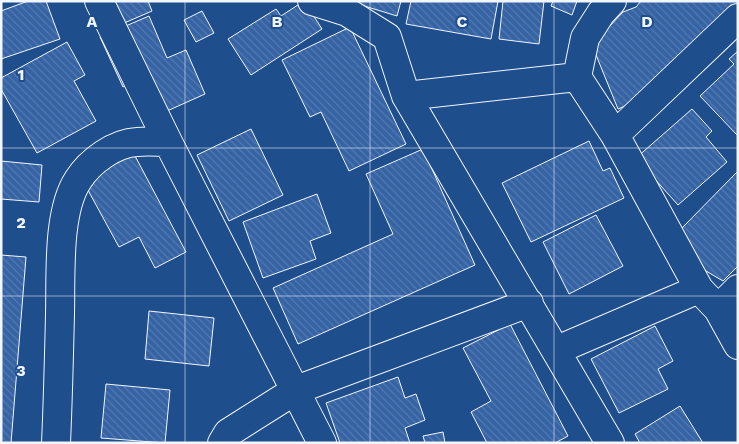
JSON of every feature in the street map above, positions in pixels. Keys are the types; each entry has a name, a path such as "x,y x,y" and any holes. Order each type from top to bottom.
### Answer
{"street":[{"path":"99,1 168,142 322,443"},
{"path":"312,1 347,12 387,37 406,96 610,443"},
{"path":"612,1 601,13 585,38 577,77 615,135 700,289 728,317 738,345"},
{"path":"615,135 738,18"},
{"path":"406,96 577,77"},
{"path":"56,443 63,234 69,196 79,179 104,154 119,146 136,142 168,142"},
{"path":"557,350 700,289"},
{"path":"728,317 738,289"},
{"path":"222,443 228,433 296,390 529,304"}],"building":[{"path":"28,1 46,1 60,39 1,59 1,11"},
{"path":"86,1 148,1 152,11 122,24"},
{"path":"304,1 322,29 251,75 228,39 276,9 281,16"},
{"path":"348,1 401,1 397,16"},
{"path":"411,1 498,1 491,39 406,24"},
{"path":"503,1 544,1 539,44 499,39"},
{"path":"553,1 577,1 572,15 551,6"},
{"path":"641,1 738,1 738,7 639,100 618,109 592,45 623,12 636,7"},
{"path":"202,11 214,33 196,42 184,20"},
{"path":"149,16 167,58 186,50 205,94 147,120 131,83 123,87 100,37"},
{"path":"350,27 406,144 349,171 321,112 310,117 282,60"},
{"path":"67,42 85,75 74,81 96,121 37,153 1,89 1,78"},
{"path":"738,51 738,136 700,96 734,64 729,59"},
{"path":"692,109 712,131 706,137 727,162 678,205 636,158"},
{"path":"251,129 283,195 229,221 197,155"},
{"path":"589,141 603,171 610,168 624,198 531,242 502,183"},
{"path":"423,149 475,265 298,344 273,288 393,234 366,174"},
{"path":"134,154 186,252 155,268 139,237 119,247 83,181"},
{"path":"1,161 42,165 39,202 1,199"},
{"path":"738,171 738,266 723,281 701,268 679,231"},
{"path":"317,194 331,233 310,241 316,259 263,278 243,222"},
{"path":"596,215 623,266 569,294 543,242"},
{"path":"1,255 26,257 11,443 1,443"},
{"path":"149,311 214,318 209,366 145,359"},
{"path":"510,324 568,436 555,443 487,443 471,412 491,401 463,348"},
{"path":"655,326 673,361 658,369 668,389 619,413 591,359"},
{"path":"398,377 405,398 416,394 425,420 405,428 410,443 340,443 326,403"},
{"path":"106,384 170,390 165,443 101,438"},
{"path":"680,406 703,443 640,443 635,434"},
{"path":"443,432 445,443 425,443 423,436"}]}
